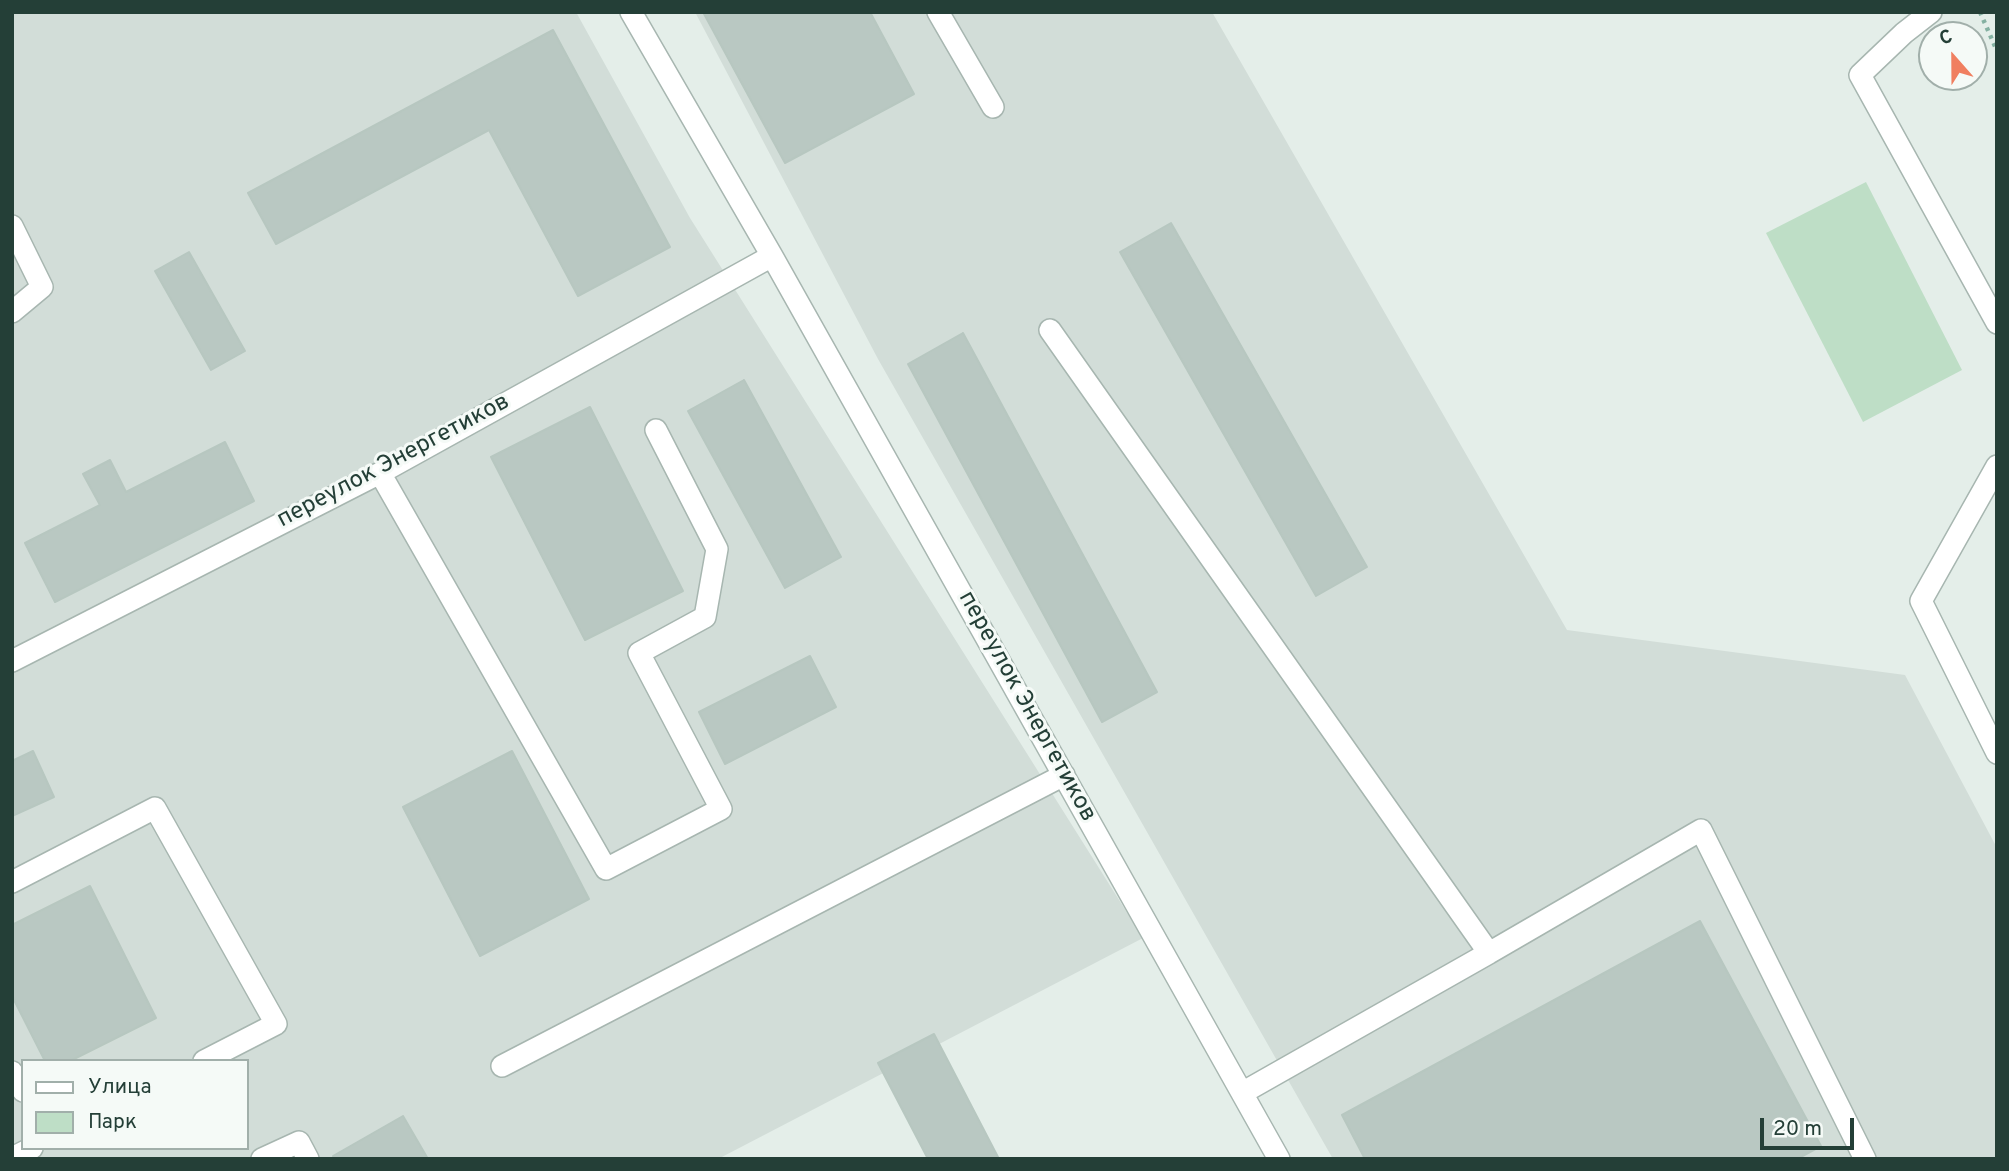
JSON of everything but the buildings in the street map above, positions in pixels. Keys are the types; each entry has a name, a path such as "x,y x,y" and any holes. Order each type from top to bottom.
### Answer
{"street":[{"name":"переулок Энергетиков","path":"631,12 772,256 1279,1159"},
{"path":"938,12 993,107"},
{"path":"1931,12 1904,33 1860,75 1997,323"},
{"path":"12,226 42,287 12,312"},
{"name":"переулок Энергетиков","path":"12,661 380,472 772,256"},
{"path":"1050,330 1489,953"},
{"path":"380,472 606,869 721,809 639,653 705,617 717,549 656,430"},
{"path":"1997,466 1921,601 1997,753"},
{"path":"502,1066 1064,775"},
{"path":"12,882 155,807 276,1024 208,1059"},
{"path":"1242,1093 1701,830 1865,1159"},
{"path":"12,1072 21,1088"},
{"path":"262,1159 299,1142 308,1159"},
{"path":"12,1158 28,1150"}],"path":[{"path":"1980,12 1997,51"}],"shaded area":[{"path":"12,12 576,12 690,218 1143,938 718,1159 12,1159"},
{"path":"695,12 1212,12 1567,630 1905,675 1997,848 1997,1159 1333,1159 878,359"}],"green space":[{"path":"1866,182 1962,370 1863,422 1766,233"}]}
